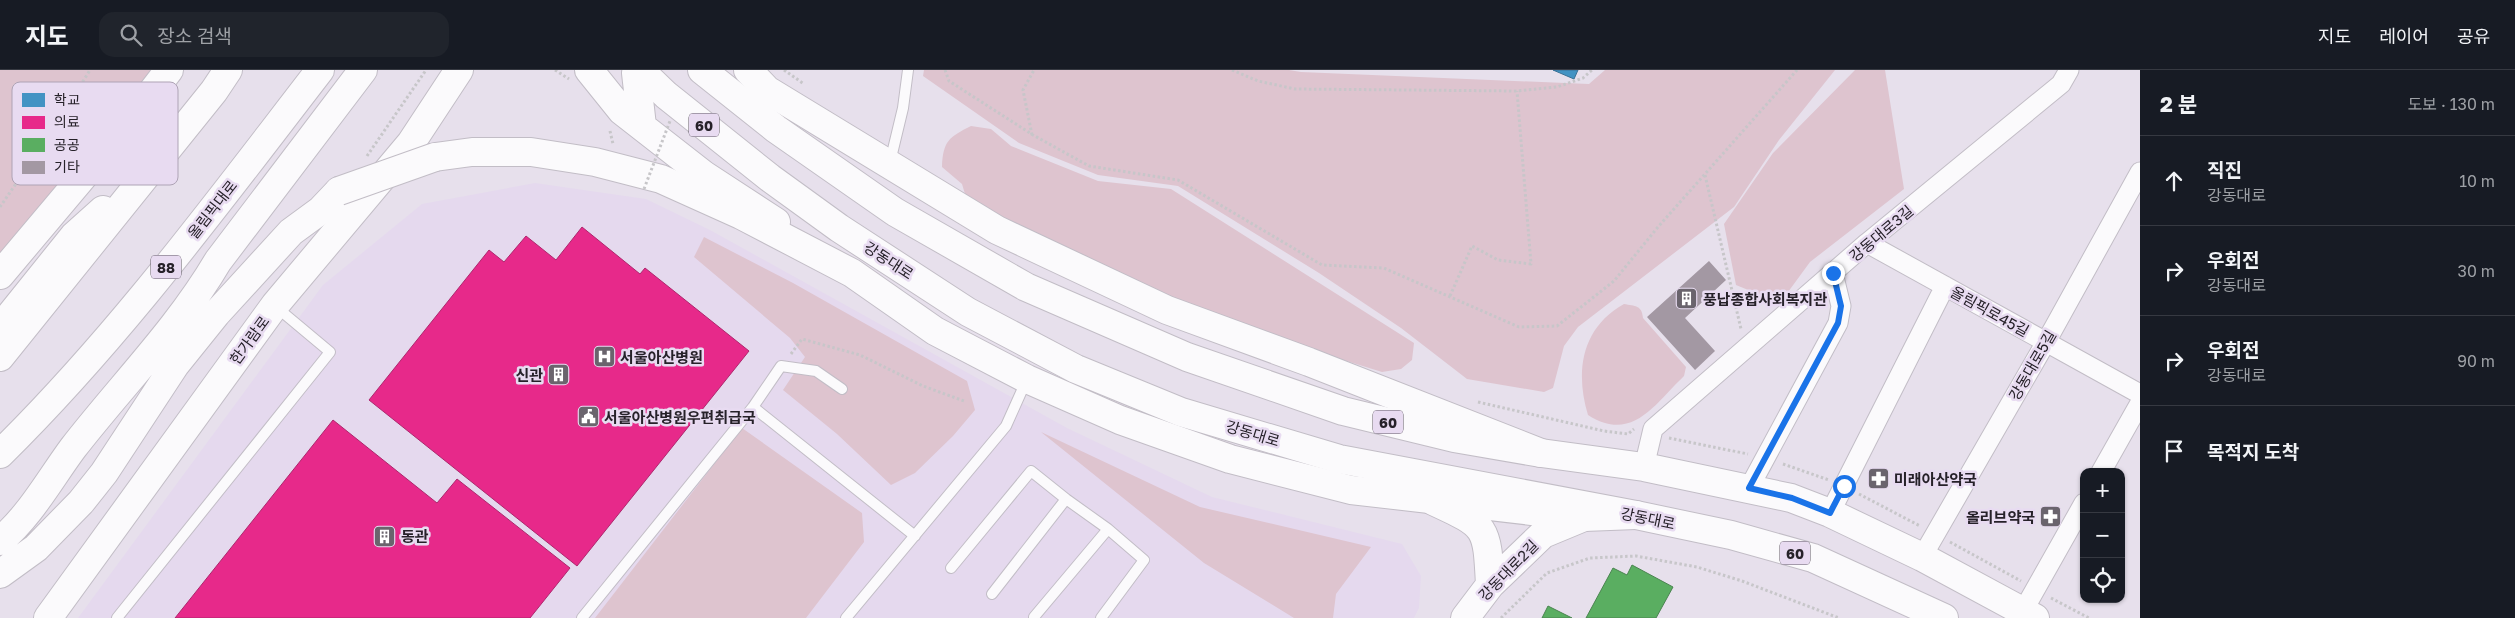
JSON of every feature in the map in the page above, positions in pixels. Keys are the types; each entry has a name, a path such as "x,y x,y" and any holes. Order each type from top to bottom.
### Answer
{"main road":[{"path":"142,82 151,70"},
{"path":"149,82 160,70"},
{"path":"160,82 169,70"},
{"path":"178,136 228,70"},
{"name":"올림픽대로","path":"0,454 88,362 202,222 320,70"},
{"path":"0,540 14,528 73,448 200,291 218,261 363,70"},
{"name":"한가람로","path":"48,618 275,305 411,143 459,70"},
{"name":"60","path":"702,70 776,129 895,212 1026,287 1187,357 1343,411 1454,438 1541,454 1644,467 1792,498 1830,513 1922,557 2029,615"},
{"path":"748,70 766,90 997,230 1167,310 1541,454"},
{"path":"591,72 638,71 642,126"},
{"name":"강동대로","path":"638,71 770,178 839,228 968,312 1076,369 1181,412 1339,459 1636,515 1731,535 1813,558 1944,618"},
{"path":"591,72 622,111 704,175 852,273 935,331 1027,379 1120,420 1230,459 1351,490 1584,517 1636,515"},
{"path":"200,291 239,260 280,221 304,202 435,157 472,152 531,152 628,169 689,190 852,273"},
{"path":"0,257 63,185"},
{"path":"0,275 76,185"},
{"path":"0,328 74,236 130,185"},
{"path":"0,357 139,185"},
{"path":"0,574 36,548 81,502 104,473 176,365 216,314 291,232 321,210 339,191"},
{"path":"1429,499 1471,519 1486,535 1490,585"},
{"name":"강동대로2길","path":"1465,618 1490,585 1544,534 1584,517"}],"street":[{"name":"강동대로3길","path":"1644,467 1653,429 1867,243 2061,84 2069,70"},
{"name":"강동대로5길","path":"1922,557 2046,342 2140,172"},
{"name":"올림픽로45길","path":"1867,243 2140,394"},
{"path":"1749,488 1838,323 1841,306 1833,273"},
{"path":"1830,513 1946,286"},
{"path":"2103,468 2140,403"},
{"path":"2029,615 2080,511"}],"lane":[{"path":"889,164 903,108 908,70"},
{"path":"117,618 330,352 275,305"},
{"path":"582,618 753,407 782,366 816,371 842,389"},
{"path":"846,618 1006,426 1027,379"},
{"path":"753,407 916,536"},
{"path":"951,568 1031,471 1108,529 1144,560 1101,618"},
{"path":"992,594 1066,499"},
{"path":"1034,617 1108,529"}],"path":[{"path":"83,82 90,70"},
{"path":"784,70 808,87"},
{"path":"945,70 949,81 1033,136 1089,166 1178,180 1322,265 1384,268 1519,327 1558,326 1614,281 1797,70"},
{"path":"1033,136 1023,90 1034,70"},
{"path":"1232,70 1258,81 1294,89 1517,91 1557,87 1583,78 1592,70"},
{"path":"1450,296 1472,246 1498,260 1531,264 1517,91"},
{"path":"644,189 670,121"},
{"path":"1705,174 1746,348"},
{"path":"0,207 15,185"},
{"path":"782,366 802,340 860,355 923,386 964,401"},
{"path":"1472,401 1604,431 1628,434 1641,423"},
{"path":"1501,618 1547,573 1590,558 1636,556 1697,568 1742,581 1839,618"}],"shaded area":[{"path":"0,70 166,70 156,82 12,82 12,185 68,185 0,265"},
{"path":"924,70 1289,70 1589,84 1605,70 1835,70 1779,140 1734,207 1578,327 1564,346 1553,388 1544,392 1467,379 1401,328 1319,273 1178,186 1098,175 1019,143 923,76"},
{"path":"1855,70 1885,70 1904,189 1810,262 1780,303 1736,285 1724,224 1773,153"},
{"path":"971,126 991,129 1011,146 1098,181 1171,189 1414,343 1412,360 1401,369 1382,372 1166,305 968,204 962,184 942,167 944,151 949,141 957,133"},
{"name":"서울아산병원","path":"535,183 646,199 710,230 1067,428 1212,497 1402,544 1421,576 1419,608 1414,618 78,618 323,285 422,204"},
{"path":"704,237 793,283 967,381 975,410 953,436 915,473 891,485 837,434 783,390 805,357 790,338 694,257"},
{"path":"1624,304 1639,308 1643,318 1686,367 1684,376 1652,408 1630,423 1617,425 1604,423 1588,415 1582,383 1582,367 1590,338 1598,325"},
{"path":"742,428 862,513 864,542 806,618 595,618"},
{"path":"1041,432 1200,507 1371,547 1336,594 1333,618 1294,618 1204,563"}],"building: 학교":[{"path":"1553,70 1578,70 1574,79"}],"building: 의료":[{"name":"신관","path":"582,227 640,274 645,268 749,351 577,566 369,400 489,250 504,262 526,236 556,260"},
{"name":"동관","path":"333,420 437,503 457,479 570,568 530,618 175,618"}],"building: 공공":[{"path":"1632,565 1673,587 1656,618 1586,618 1613,568 1627,575"},
{"path":"1548,606 1572,618 1542,618"}],"building: 기타":[{"name":"풍납종합사회복지관","path":"1709,261 1726,280 1685,318 1715,351 1695,370 1647,317"}],"place":[{"name":"풍납종합사회복지관","path":"1687,299"},
{"name":"서울아산병원","path":"604,357"},
{"name":"신관","path":"559,375"},
{"name":"서울아산병원우편취급국","path":"588,417"},
{"name":"미래아산약국","path":"1878,479"},
{"name":"올리브약국","path":"2051,517"},
{"name":"동관","path":"385,536"}],"route":[{"path":"1833,273 1841,306 1838,323 1749,488 1792,498 1830,513 1844,486"}]}
